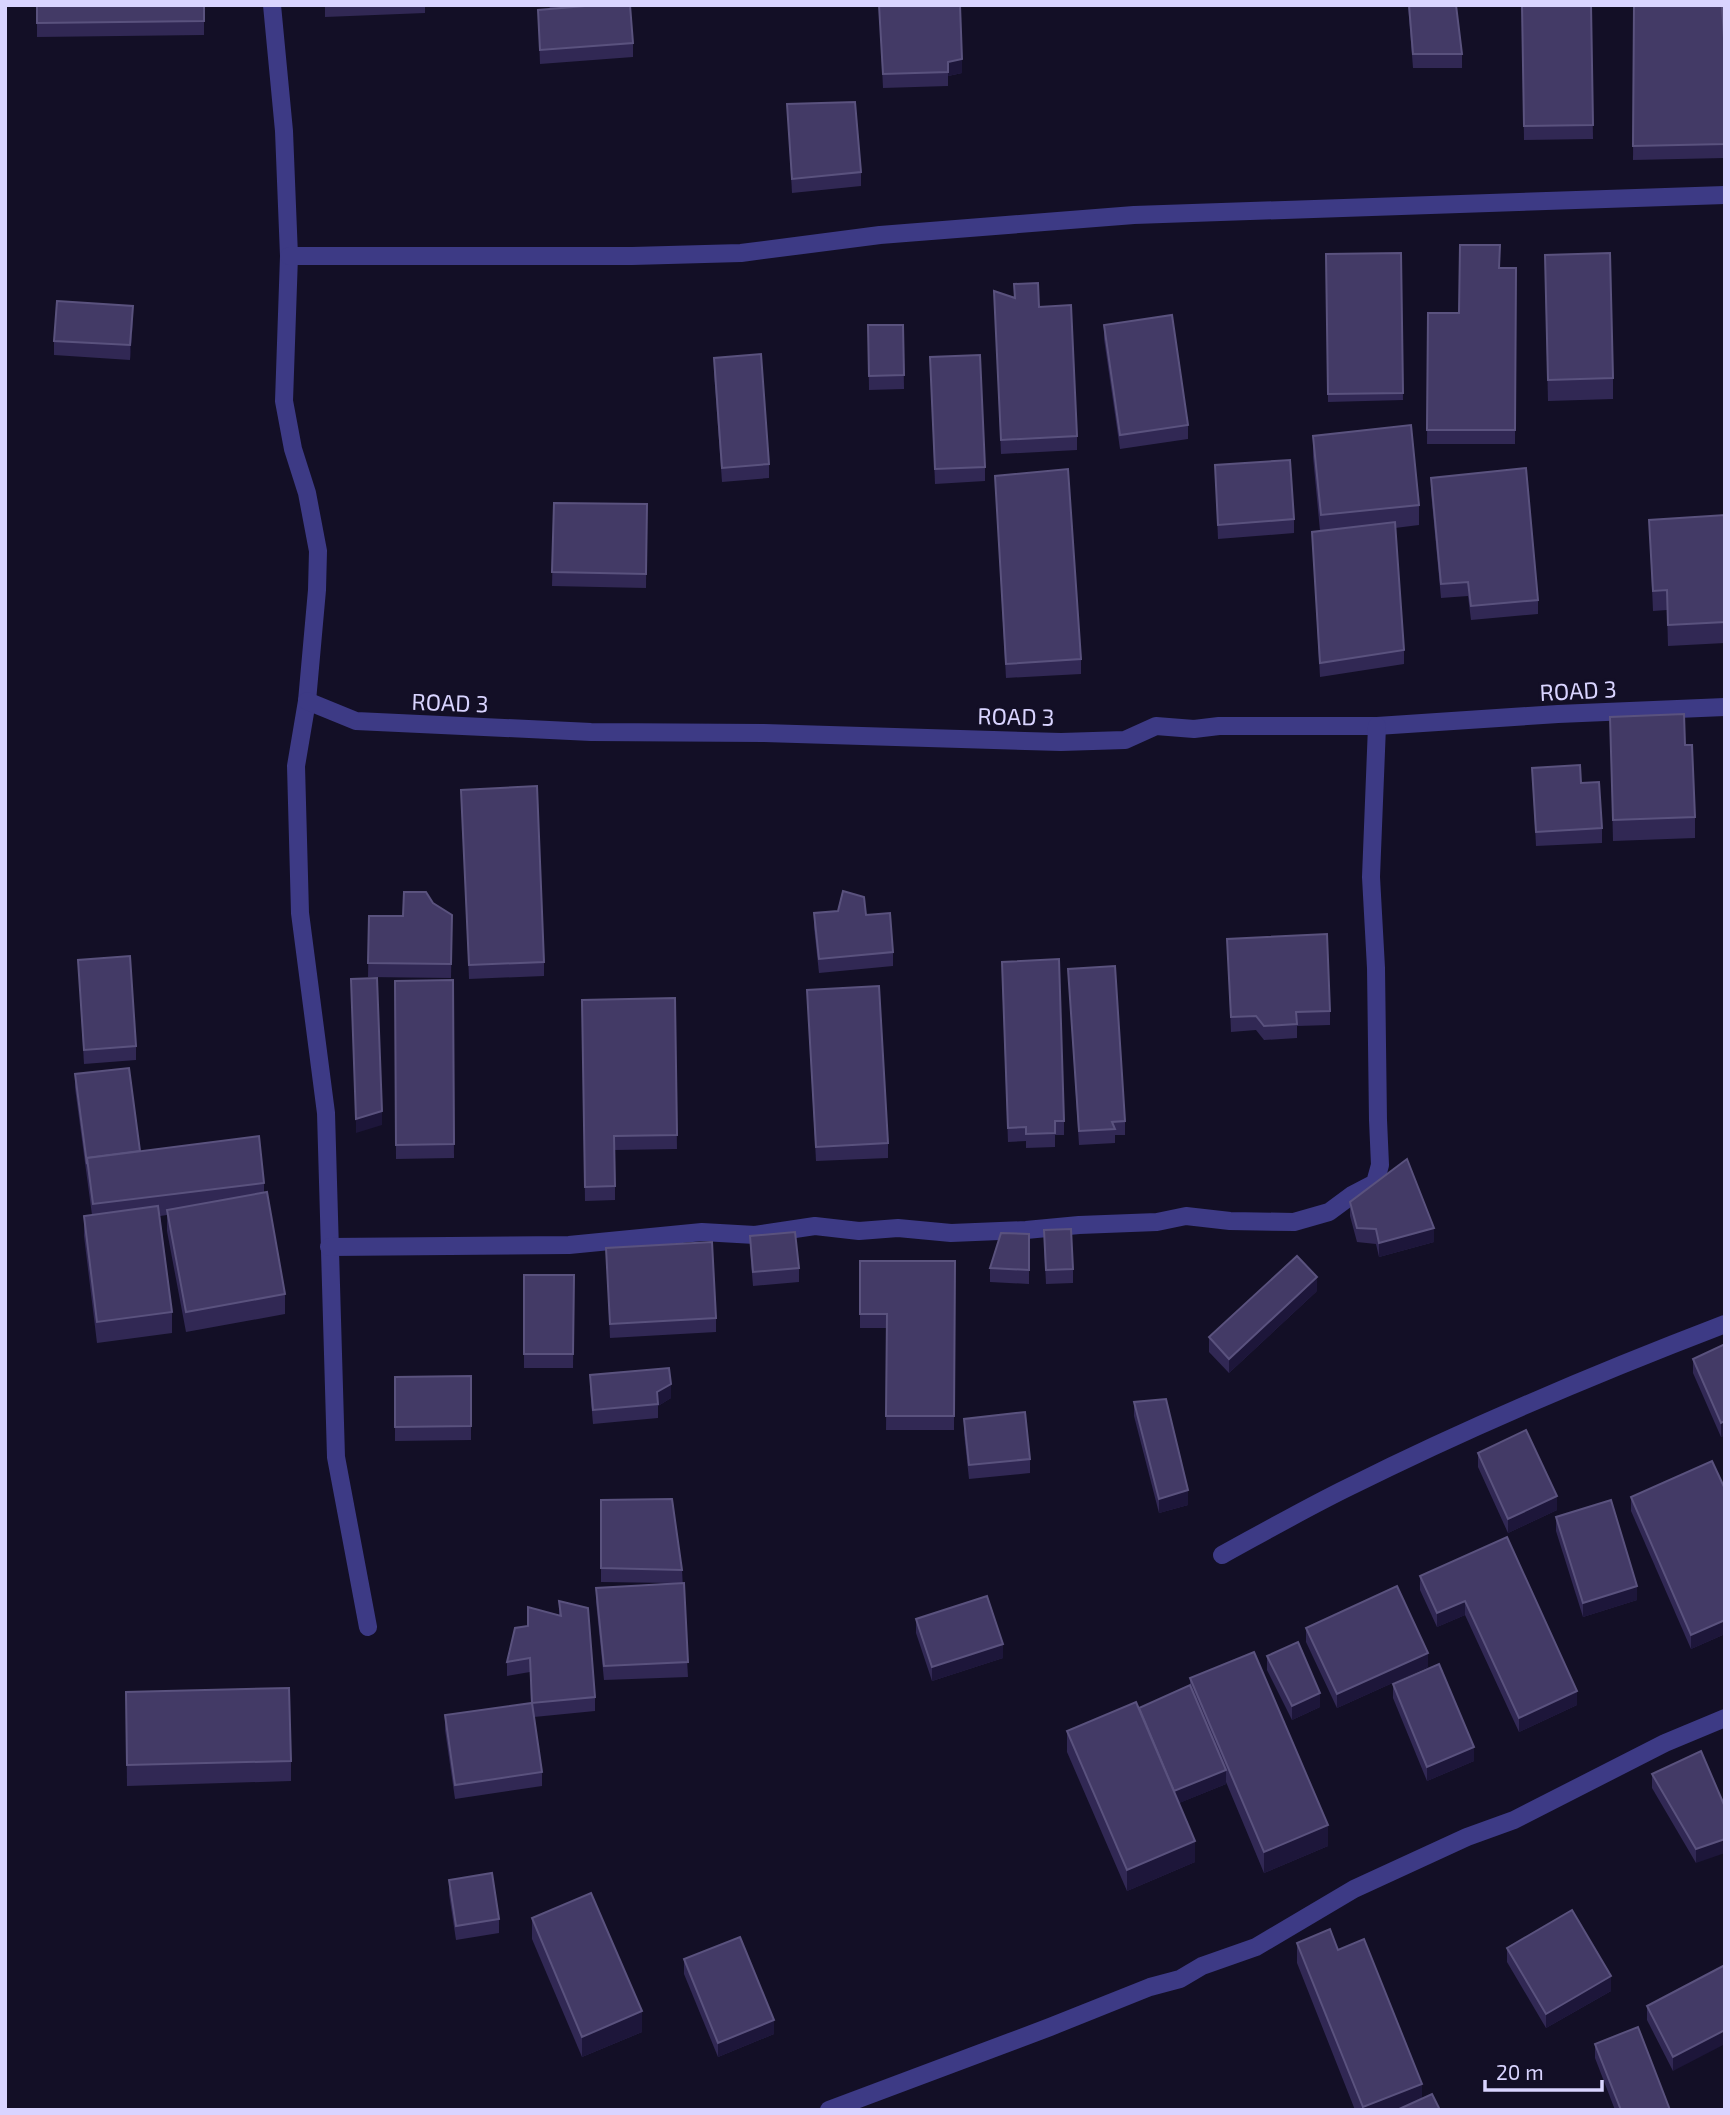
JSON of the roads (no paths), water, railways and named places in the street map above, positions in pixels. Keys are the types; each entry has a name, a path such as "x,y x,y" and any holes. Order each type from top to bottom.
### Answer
{"street":[{"path":"272,5 284,131 289,256 284,401 318,551 307,701 296,766 300,913 326,1113 335,1457 368,1627"},
{"path":"289,256 632,256 741,253 880,235 1134,215 1725,195"},
{"name":"ROAD 3","path":"307,701 356,721 401,724 591,732 764,733 1061,742 1125,740 1156,726 1194,729 1219,726 1377,726 1725,707"},
{"path":"329,1247 569,1245 702,1232 755,1235 815,1226 859,1231 898,1227 951,1233 1157,1222 1186,1216 1230,1221 1294,1222 1329,1212 1352,1195 1375,1183 1380,1165 1376,968 1371,877 1377,726"},
{"path":"1222,1555 1348,1488 1459,1435 1627,1362 1725,1324"},
{"path":"830,2110 1150,1987 1180,1979 1202,1966 1255,1947 1354,1889 1467,1837 1514,1820 1665,1743 1725,1718"}]}
